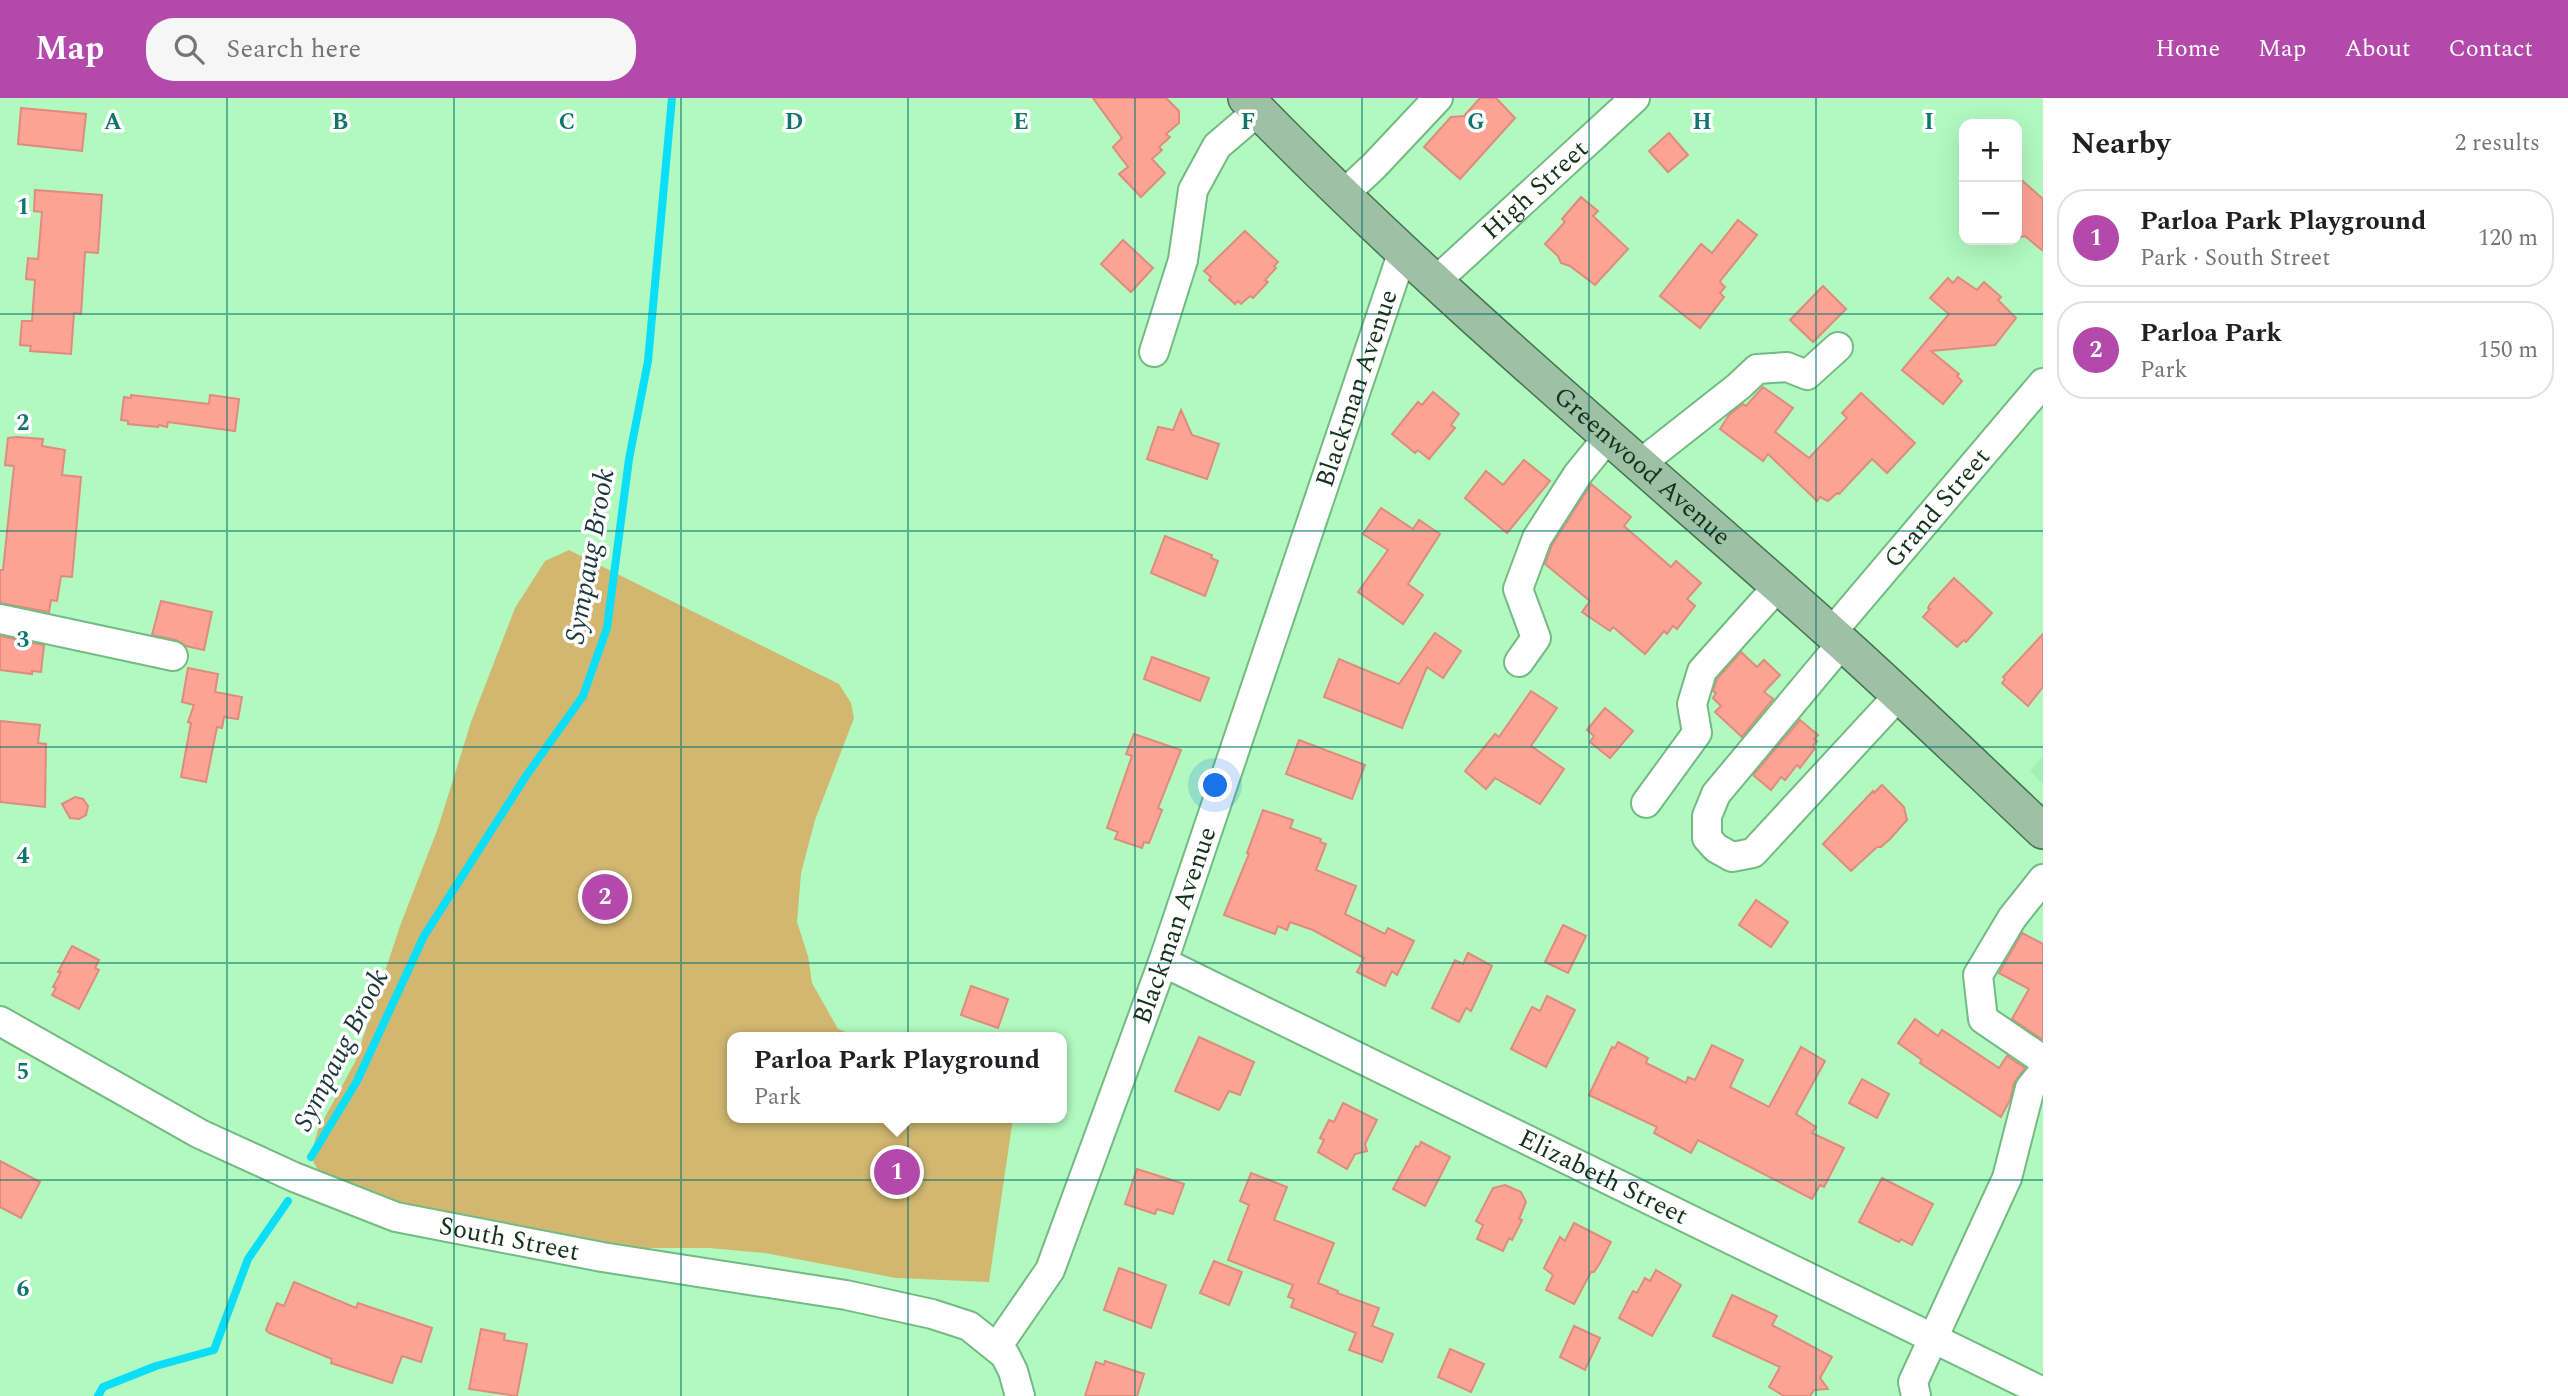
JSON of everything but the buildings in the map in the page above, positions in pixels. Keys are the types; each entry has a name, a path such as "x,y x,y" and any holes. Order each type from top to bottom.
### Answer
{"main road":[{"name":"Greenwood Avenue","path":"1252,104 1435,282 1836,638 2043,831"}],"street":[{"path":"1343,195 1437,98"},
{"name":"High Street","path":"1435,282 1635,98"},
{"path":"1154,352 1183,260 1193,190 1217,146 1252,104"},
{"name":"Blackman Avenue","path":"997,1347 1050,1270 1163,962 1403,251"},
{"path":"1640,464 1757,369 1787,367 1807,375 1838,347"},
{"name":"Grand Street","path":"1898,696 1753,853 1732,857 1716,848 1707,838 1707,816 1716,794 1836,638 2043,383"},
{"path":"1520,662 1536,638 1518,589 1537,538 1578,474 1609,436"},
{"path":"1646,803 1697,733 1692,704 1702,671 1778,586"},
{"path":"0,619 173,656"},
{"path":"2038,896 2012,918 1978,975 1983,1019 2043,1060"},
{"name":"Elizabeth Street","path":"1163,962 2043,1392"},
{"name":"South Street","path":"0,1021 200,1133 294,1177 396,1217 602,1257 846,1295 907,1308 969,1326 1005,1355 1020,1396"},
{"path":"1916,1396 1913,1382 2007,1178 2030,1088 2043,1072"}],"shaded area":[{"path":"569,550 839,684 851,703 854,718 815,820 801,873 797,922 808,956 812,983 838,1029 846,1032 727,1032 727,1123 1012,1123 989,1282 896,1278 765,1253 709,1248 632,1248 495,1226 387,1200 320,1174 312,1159 318,1130 355,1062 400,926 438,828 471,722 515,608 545,561"},
{"path":"2043,756 2043,784 2030,771"}],"waterway":[{"name":"Sympaug Brook","path":"311,1157 357,1081 424,936 526,776 583,696 607,628 629,459 648,361 672,98"},
{"name":"Sympaug Brook","path":"98,1396 103,1387 156,1366 214,1350 248,1259 288,1201"}],"place":[{"name":"Parloa Park","path":"605,897"},
{"name":"Parloa Park Playground","path":"897,1172"}]}
